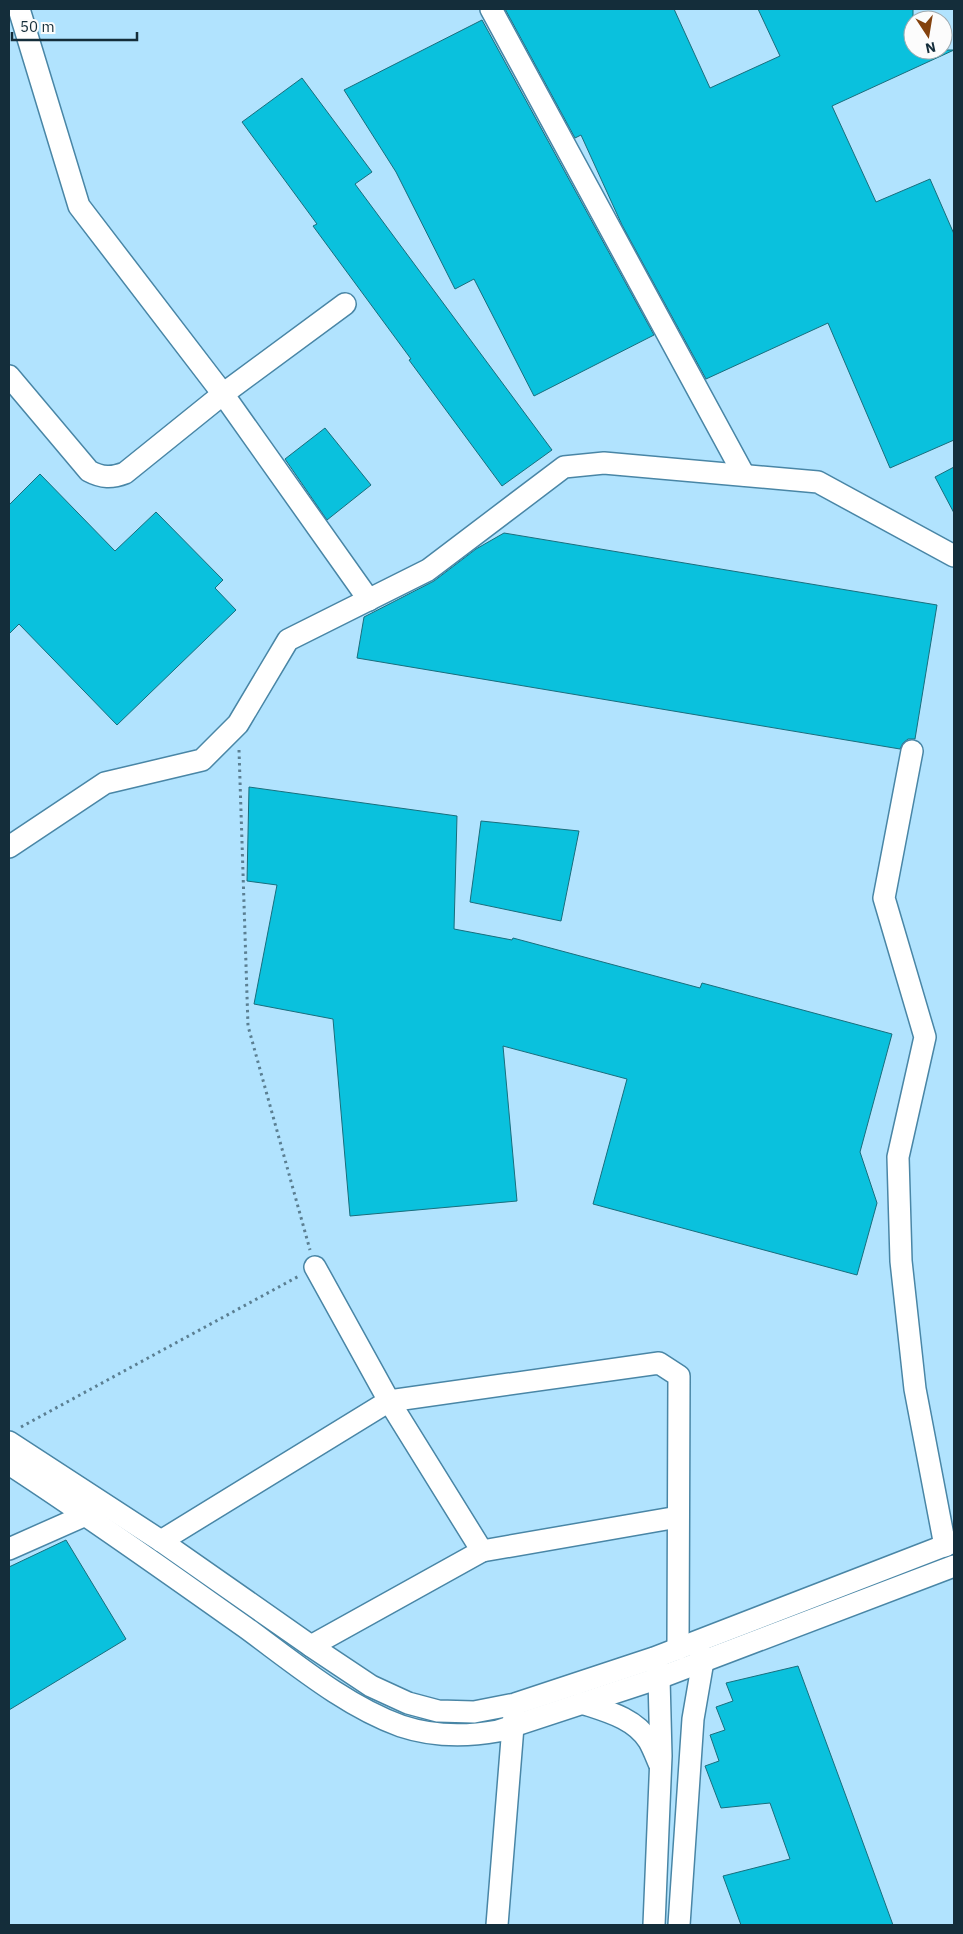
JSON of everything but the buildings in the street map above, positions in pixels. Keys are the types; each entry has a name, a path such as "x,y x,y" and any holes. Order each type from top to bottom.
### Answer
{"street":[{"path":"20,9 79,206 223,394 368,600"},
{"path":"491,9 744,475"},
{"path":"9,376 90,471 107,477 125,473 223,394 345,304"},
{"path":"9,847 105,784 202,760 238,724 288,640 428,570 564,467 604,463 818,482 954,556"},
{"path":"9,1464 87,1514 320,1681 363,1708 400,1725 421,1732 447,1736 475,1736 513,1726 660,1678 692,1650 949,1544 915,1388 901,1251 898,1157 925,1037 884,898 912,751"},
{"path":"315,1267 390,1402 482,1551"},
{"path":"161,1541 390,1402 659,1363 679,1376 678,1517 692,1650 692,1719 679,1925"},
{"path":"13,1436 107,1506 161,1541 371,1686 408,1703 438,1712 474,1712 515,1704 654,1658 692,1650 954,1566"},
{"path":"9,1549 107,1506"},
{"path":"311,1646 482,1551 678,1517"},
{"path":"654,1658 660,1678 661,1767 654,1925"},
{"path":"582,1703 620,1716 635,1726 649,1741 661,1767"},
{"path":"497,1925 515,1704"}],"path":[{"path":"13,1436 315,1267 248,1026 238,724"}]}
